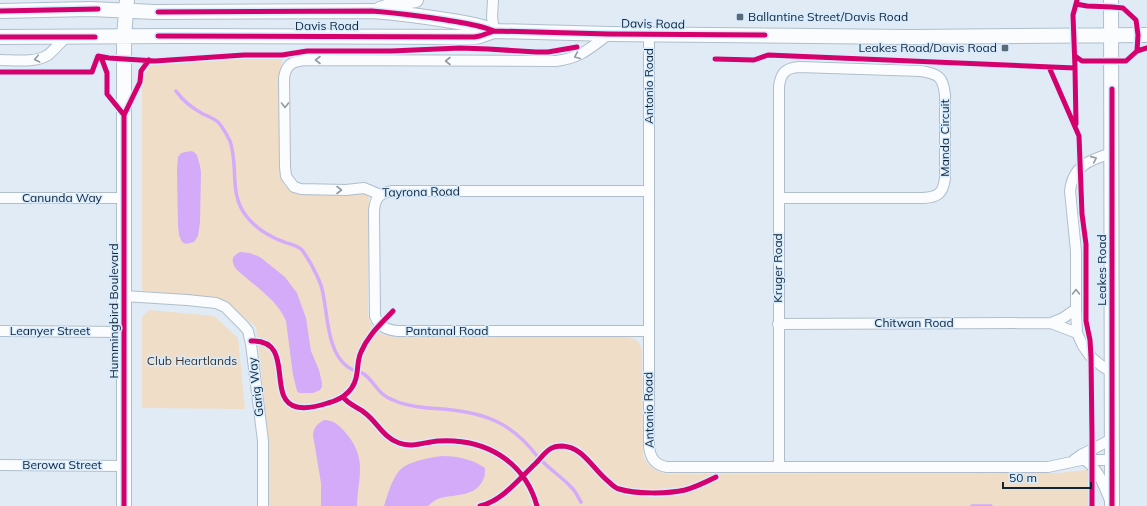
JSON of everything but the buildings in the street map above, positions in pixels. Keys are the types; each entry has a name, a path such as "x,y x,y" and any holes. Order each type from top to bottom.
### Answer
{"main road":[{"path":"372,11 398,3 416,0"},
{"name":"Leakes Road","path":"1111,0 1112,506"},
{"name":"Davis Road","path":"0,11 91,9 127,5 155,12 372,11 400,13 480,25 494,31"},
{"name":"Hummingbird Boulevard","path":"124,506 124,36 127,5"},
{"name":"Davis Road","path":"0,37 474,37 494,31 609,34 910,37 1147,35"}],"street":[{"path":"493,0 492,17 494,31"},
{"name":"Davis Road","path":"288,66 304,60 567,60 583,54 609,34"},
{"name":"Antonio Road","path":"649,34 649,446 651,457 654,461 667,467 1048,467 1085,460 1112,460"},
{"path":"0,60 32,60 43,58 66,37"},
{"name":"Tayrona Road","path":"288,66 284,78 285,167 288,180 294,186 301,189 346,190 364,188 381,195 392,191 649,191"},
{"name":"Manda Circuit","path":"779,198 930,197 938,195 943,189 945,178 944,91 942,82 937,75 922,71 803,67 791,68 785,71"},
{"name":"Kruger Road","path":"779,467 779,86 780,78 785,71"},
{"path":"1112,153 1093,159 1086,164 1073,176 1070,191 1076,250 1077,333 1083,346 1091,356 1103,367 1112,372"},
{"name":"Pantanal Road","path":"381,195 376,201 374,211 374,309 377,321 384,328 398,331 649,331"},
{"name":"Canunda Way","path":"0,198 124,198"},
{"name":"Garig Way","path":"124,296 216,303 230,312 248,331 251,344 263,441 263,506"},
{"name":"Chitwan Road","path":"1051,323 1063,318 1076,309"},
{"name":"Chitwan Road","path":"778,324 1051,323 1077,333"},
{"name":"Leanyer Street","path":"0,331 124,332"},
{"name":"Antonio Road","path":"1071,462 1081,454 1112,439"},
{"path":"1085,460 1092,465 1100,477 1112,506"},
{"name":"Berowa Street","path":"0,465 124,466"}],"green space":[{"path":"282,57 280,80 280,172 282,180 285,186 295,192 307,194 347,194 359,192 368,195 368,312 373,327 379,333 394,337 628,337 634,339 638,341 642,351 643,456 650,466 656,470 668,474 1059,473 1088,470 1090,478 1090,506 269,506 269,442 256,327 227,303 218,298 143,291 142,288 142,72 151,63 227,58"},
{"name":"Club Heartlands","path":"149,310 214,316 238,338 245,409 142,408 142,317"}],"shaded area":[{"path":"191,151 197,155 201,172 200,222 198,236 194,242 186,244 182,242 179,235 177,169 178,157 181,153"},
{"path":"240,252 250,253 260,257 285,277 297,293 306,318 311,351 319,370 322,383 320,390 313,393 299,393 297,391 293,375 286,321 282,313 271,299 236,269 233,263 233,257"},
{"path":"324,420 336,423 341,427 357,450 360,476 357,506 321,506 321,483 313,435 316,426"},
{"path":"441,456 475,462 485,468 484,477 480,485 465,494 437,499 428,506 384,506 394,478 399,471 419,460"}],"waterway":[{"path":"176,91 191,107 217,122 230,141 233,150 238,199 241,208 247,217 269,235 302,250 311,264 321,286 332,342 341,360 350,368 368,377 380,392 388,398 418,407 472,413 496,421 517,435 537,456"},
{"path":"542,461 572,488 581,502"},
{"path":"972,506 991,506"}],"cycle path":[{"path":"1076,124 1073,15 1077,0"},
{"path":"1076,4 1123,8 1136,20 1138,35 1137,51"},
{"path":"0,11 98,9"},
{"path":"158,12 372,11 464,23 494,31 609,34 765,35"},
{"path":"158,36 474,37 494,31"},
{"path":"0,37 95,37"},
{"path":"0,72 92,72 98,56 155,61 244,55 282,55 307,51 391,51 460,48 548,52 577,47"},
{"path":"1075,56 1082,61 1126,61 1137,51 1147,48"},
{"path":"715,59 754,60 768,55 1075,68"},
{"path":"101,57 107,73 107,94 124,115"},
{"path":"124,506 124,115 140,82 141,71 149,60"},
{"path":"1049,67 1079,136 1082,214 1086,244 1086,321 1090,340 1091,357 1092,506"},
{"path":"1112,89 1112,506"},
{"path":"251,341 265,343 273,349 277,359 283,393 288,402 301,408 317,406 339,399 351,389 356,379 359,357 367,340 393,311"},
{"path":"343,397 369,417 385,434 399,443 414,445 438,441 455,441 471,443 500,455 512,464 523,476 531,490 537,506"},
{"path":"480,506 503,494 548,451 559,446 570,447 576,450 588,460 603,477 618,489 626,491 652,493 685,490 705,483 716,477"}],"place":[{"name":"Ballantine Street/Davis Road","path":"740,17"},
{"name":"Leakes Road/Davis Road","path":"1005,48"}]}
